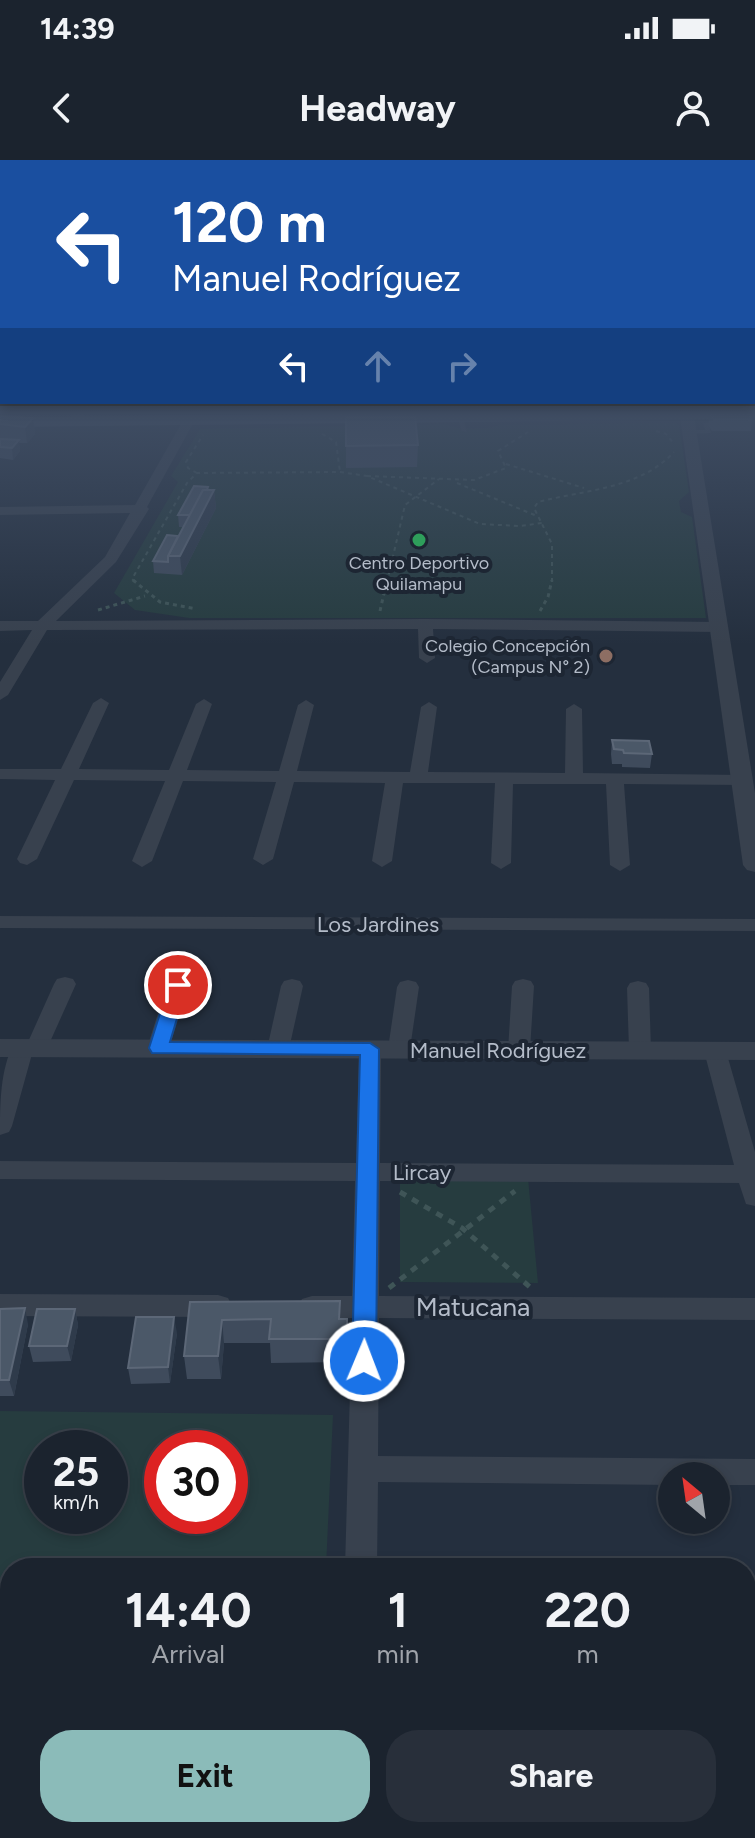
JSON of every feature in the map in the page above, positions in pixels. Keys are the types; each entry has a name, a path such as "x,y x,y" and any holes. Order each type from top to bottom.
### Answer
{"street":[{"path":"0,695 42,626 111,559 153,488"},
{"path":"698,488 755,865"},
{"path":"0,511 142,509"},
{"path":"0,626 425,624 719,627"},
{"path":"425,624 427,658"},
{"path":"27,859 101,703"},
{"path":"142,861 204,704"},
{"path":"263,859 306,705"},
{"path":"418,778 429,707"},
{"path":"574,709 574,779"},
{"path":"0,774 742,780"},
{"path":"382,861 395,778"},
{"path":"501,863 504,778"},
{"path":"615,779 620,865"},
{"name":"Los Jardines","path":"0,922 755,925"},
{"path":"0,1126 20,1048 65,984"},
{"path":"158,1048 178,985"},
{"path":"278,1049 292,986"},
{"path":"519,1050 523,986"},
{"path":"399,1049 408,987"},
{"path":"638,988 640,1050"},
{"name":"Manuel Rodríguez","path":"20,1048 755,1051"},
{"path":"361,1558 370,1049"},
{"path":"715,1051 752,1186"},
{"name":"Lircay","path":"0,1170 539,1173 752,1186"},
{"path":"0,1305 239,1306"},
{"name":"Matucana","path":"286,1307 755,1309"},
{"path":"363,1469 755,1472"}],"path":[{"path":"184,488 132,579 145,596 173,607 202,609"},
{"path":"395,488 480,524 520,526 542,523"},
{"path":"380,613 405,505 426,488"},
{"path":"471,488 539,517"},
{"path":"540,611 550,598 551,539 534,508 538,502 589,488"},
{"path":"367,1172 462,1228 553,1308"},
{"path":"365,1307 462,1228 539,1173"}],"green space":[{"name":"Centro Deportivo Quilamapu","path":"174,488 688,488 689,492 679,501 681,512 692,517 706,618 189,618 135,610 114,593"},
{"path":"400,1177 528,1178 538,1283 400,1282"},
{"path":"0,1411 333,1415 326,1558 0,1558"}],"building":[{"path":"193,488 208,488 203,490 190,515 178,515"},
{"path":"203,490 214,490 180,556 168,556"},
{"path":"167,535 178,536 168,562 153,561"},
{"path":"612,740 649,741 652,754 624,753 623,750 614,749"},
{"path":"340,1301 339,1319 347,1319 347,1339 269,1339 271,1319 222,1320 218,1356 184,1356 190,1302"},
{"path":"25,1308 9,1380 0,1380 0,1309"},
{"path":"37,1309 75,1309 67,1346 29,1346"},
{"path":"136,1317 174,1317 168,1367 128,1368"}],"place":[{"name":"Centro Deportivo Quilamapu","path":"419,540"},
{"name":"Colegio Concepción (Campus N° 2)","path":"606,656"}],"route":[{"path":"178,985 158,1048 370,1049 364,1361"}]}
